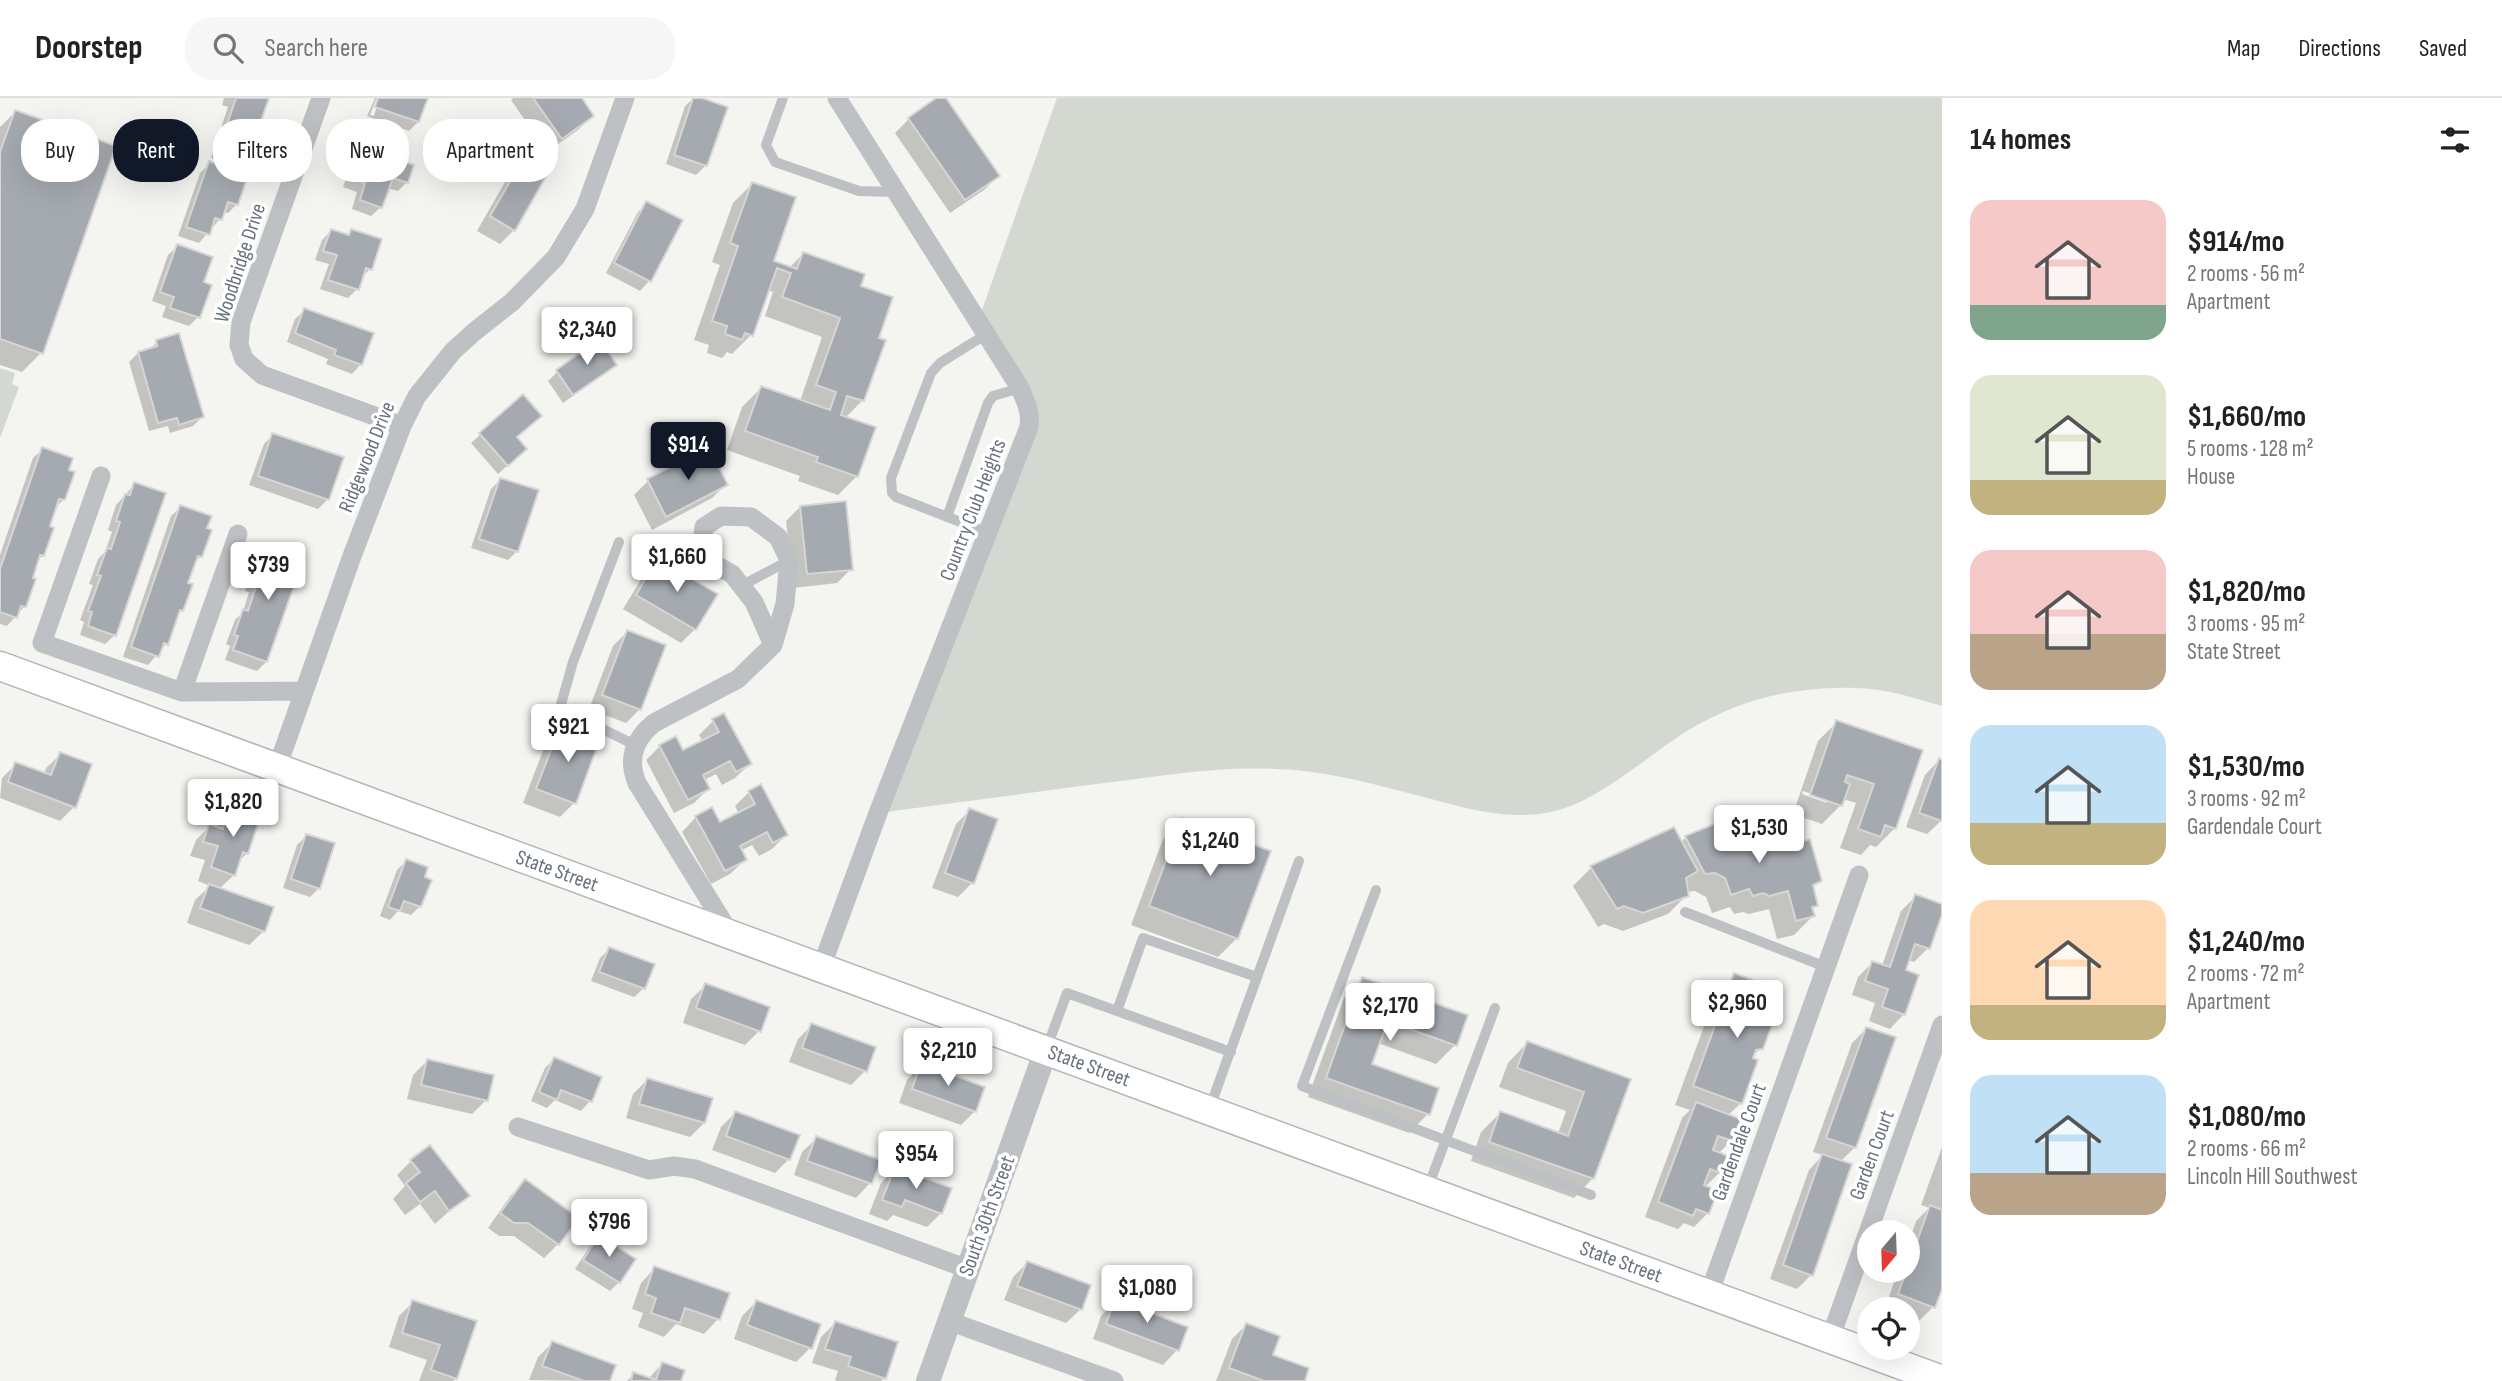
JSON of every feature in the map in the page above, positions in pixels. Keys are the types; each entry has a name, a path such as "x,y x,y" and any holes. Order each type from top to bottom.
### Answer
{"main road":[{"name":"State Street","path":"0,666 1942,1380"}],"street":[{"name":"Woodbridge Drive","path":"321,98 240,322 239,345 244,359 262,376 402,426"},
{"name":"Ridgewood Drive","path":"277,768 402,426 417,396 453,351 512,302 556,257 585,209 625,98"},
{"name":"Country Club Heights","path":"821,968 878,813 1029,427 1029,408 1020,388 837,98"},
{"path":"101,476 42,643 182,692 303,691"},
{"path":"731,935 637,783 632,761 635,745 654,723 738,679 773,645 785,604 789,560 778,537 751,517 721,516 704,527 700,556 732,574 754,602 773,645"},
{"path":"182,692 238,534"},
{"name":"Gardendale Court","path":"1709,1294 1859,875"},
{"name":"Garden Court","path":"1830,1339 1942,1026"},
{"name":"South 30th Street","path":"928,1381 1046,1050"},
{"path":"518,1127 649,1170 674,1166 695,1169 968,1269"},
{"path":"949,1321 1114,1381"}],"lane":[{"path":"783,98 766,145 775,162 859,191 894,192"},
{"path":"985,335 940,363 930,373 891,478 892,493 896,497 989,533"},
{"path":"947,517 988,403 993,396 1020,388"},
{"path":"619,542 573,662 560,708 635,745"},
{"path":"741,586 789,560"},
{"path":"1209,1110 1299,861"},
{"path":"1376,890 1303,1086 1591,1195"},
{"path":"1685,912 1826,967"},
{"path":"1117,1011 1143,937 1257,977"},
{"path":"1046,1050 1067,993 1231,1052"},
{"path":"1426,1190 1495,1008"}],"shaded area":[{"path":"1057,98 1942,98 1942,706 1866,688 1806,690 1759,699 1693,727 1588,798 1559,810 1540,814 1484,812 1344,777 1253,768 1168,775 878,813 1029,427 977,324"},
{"path":"0,368 15,373 12,384 19,387 0,438"}],"building":[{"path":"236,98 269,98 262,119 229,119"},
{"path":"378,98 428,98 419,122 375,107"},
{"path":"533,98 582,98 594,116 562,139 558,133 558,119 548,119"},
{"path":"693,98 702,98 728,107 707,166 674,155"},
{"path":"936,98 946,98 1000,176 965,200 908,118"},
{"path":"15,110 40,119 21,119 21,182 99,182 99,140 113,145 113,155 43,354 0,339 0,152"},
{"path":"209,161 213,162 213,182 246,182 238,205 228,202 222,220 215,218 210,235 186,227"},
{"path":"409,163 414,165 409,180"},
{"path":"362,182 392,182 382,208 360,200 365,183"},
{"path":"510,182 543,182 515,231 490,216"},
{"path":"752,182 796,197 774,261 797,269 803,252 865,274 861,286 893,297 879,338 886,340 864,401 847,396 841,415 876,427 858,477 816,462 818,457 745,431 761,386 830,410 836,392 816,385 840,318 782,297 791,273 777,268 753,336 745,333 742,340 725,334 727,326 712,321 738,246 730,243"},
{"path":"646,201 683,220 651,282 614,263"},
{"path":"331,229 349,235 351,229 382,239 372,270 366,268 359,290 328,280 337,255 323,251"},
{"path":"177,244 213,257 204,282 212,285 200,318 170,308 174,297 160,292"},
{"path":"304,308 374,333 362,365 334,355 336,350 295,333"},
{"path":"179,333 204,417 179,425 177,418 158,423 138,352 157,346 156,340"},
{"path":"600,339 617,365 573,395 556,370"},
{"path":"523,394 542,416 517,437 527,449 508,466 479,433"},
{"path":"272,433 344,457 329,500 258,476"},
{"path":"42,447 73,458 69,470 75,472 65,500 59,499 50,526 54,528 44,556 40,555 33,578 36,579 26,607 21,606 17,618 0,612 0,569"},
{"path":"709,447 728,485 666,517 647,479"},
{"path":"500,478 539,490 518,552 479,539"},
{"path":"134,482 166,493 116,636 88,626 92,612 88,611 101,576 97,575 107,548 111,549 120,522 116,521 125,494 130,495"},
{"path":"846,501 853,570 807,574 800,506"},
{"path":"180,505 212,516 207,528 212,530 188,583 193,584 183,611 180,610 168,645 164,643 159,657 131,647"},
{"path":"273,544 305,555 267,662 233,650 238,636 234,635 243,609 248,611 257,583 253,582 262,554 268,557"},
{"path":"657,559 718,594 696,630 636,595"},
{"path":"627,630 666,645 641,710 602,695"},
{"path":"724,713 752,764 736,772 730,761 703,775 710,789 688,800 659,745 676,736 683,750 719,732 712,719"},
{"path":"1836,720 1923,750 1896,829 1885,825 1881,837 1858,829 1874,784 1847,775 1845,782 1850,784 1842,806 1810,795"},
{"path":"561,724 600,739 576,804 536,789"},
{"path":"60,752 92,764 76,808 8,782 15,762 51,775"},
{"path":"1939,758 1942,760 1942,821 1919,813"},
{"path":"761,784 788,835 773,843 767,832 740,846 747,860 725,871 695,816 712,807 720,822 755,804 748,791"},
{"path":"244,806 262,812 248,854 243,852 235,876 211,867 218,846 203,842 209,824 223,829 229,810 241,814"},
{"path":"969,808 998,819 974,884 945,873"},
{"path":"1182,818 1271,851 1238,939 1149,906"},
{"path":"1729,818 1739,839 1769,829 1778,850 1810,839 1822,881 1813,885 1818,906 1812,907 1815,916 1796,921 1788,891 1769,896 1763,893 1753,896 1749,889 1731,895 1725,878 1715,873 1705,874 1685,836"},
{"path":"1674,827 1698,871 1686,878 1689,896 1643,913 1624,906 1617,909 1590,866"},
{"path":"306,834 335,843 320,889 291,879"},
{"path":"406,859 428,867 425,877 432,880 421,907 404,901 400,911 388,907"},
{"path":"209,884 274,907 265,932 200,908"},
{"path":"1915,894 1942,904 1942,914 1930,949 1915,944 1906,970 1919,975 1905,1015 1882,1007 1888,989 1865,981 1872,961 1890,967"},
{"path":"609,947 655,964 645,989 599,972"},
{"path":"1734,973 1779,990 1772,1009 1757,1004 1755,1009 1775,1017 1763,1049 1756,1050 1753,1058 1758,1060 1742,1104 1693,1086"},
{"path":"1362,977 1468,1015 1457,1046 1388,1021 1372,1064 1439,1088 1430,1115 1326,1078"},
{"path":"705,983 770,1007 761,1032 696,1008"},
{"path":"811,1023 876,1047 867,1072 802,1048"},
{"path":"1866,1027 1896,1037 1856,1148 1826,1138"},
{"path":"1527,1041 1631,1079 1594,1179 1489,1142 1500,1111 1568,1136 1584,1092 1517,1068"},
{"path":"554,1057 602,1077 592,1102 561,1090 557,1100 539,1092"},
{"path":"427,1059 494,1075 488,1101 421,1085"},
{"path":"921,1063 985,1087 976,1112 912,1089"},
{"path":"647,1078 713,1098 705,1123 639,1104"},
{"path":"1696,1102 1741,1119 1733,1141 1718,1136 1713,1150 1728,1156 1721,1173 1710,1169 1704,1185 1718,1191 1709,1214 1696,1209 1693,1216 1658,1202"},
{"path":"735,1111 800,1135 790,1160 726,1136"},
{"path":"816,1136 881,1160 872,1184 807,1161"},
{"path":"430,1145 470,1196 449,1211 435,1191 420,1202 406,1183 420,1172 410,1160"},
{"path":"1822,1154 1852,1164 1813,1276 1783,1265"},
{"path":"895,1167 952,1188 942,1214 905,1200 902,1207 882,1200"},
{"path":"525,1179 579,1218 559,1245 528,1223 514,1223 500,1213"},
{"path":"1930,1205 1942,1210 1942,1289 1935,1308 1920,1302 1920,1297 1898,1294 1902,1283 1920,1283 1920,1233"},
{"path":"599,1235 636,1259 620,1283 583,1260"},
{"path":"1027,1261 1091,1285 1082,1310 1017,1286"},
{"path":"654,1266 730,1293 720,1320 685,1308 680,1323 651,1313 656,1298 645,1294"},
{"path":"1115,1299 1188,1327 1179,1351 1106,1324"},
{"path":"412,1300 477,1321 457,1379 431,1370 440,1345 402,1333"},
{"path":"756,1300 821,1324 812,1349 747,1325"},
{"path":"835,1321 898,1342 886,1379 848,1366 851,1357 825,1349"},
{"path":"1246,1323 1280,1336 1273,1355 1309,1368 1305,1381 1264,1381 1229,1368"},
{"path":"552,1341 616,1365 610,1381 584,1381 542,1366"},
{"path":"662,1362 685,1370 681,1381 631,1381 633,1372 656,1380"}]}
